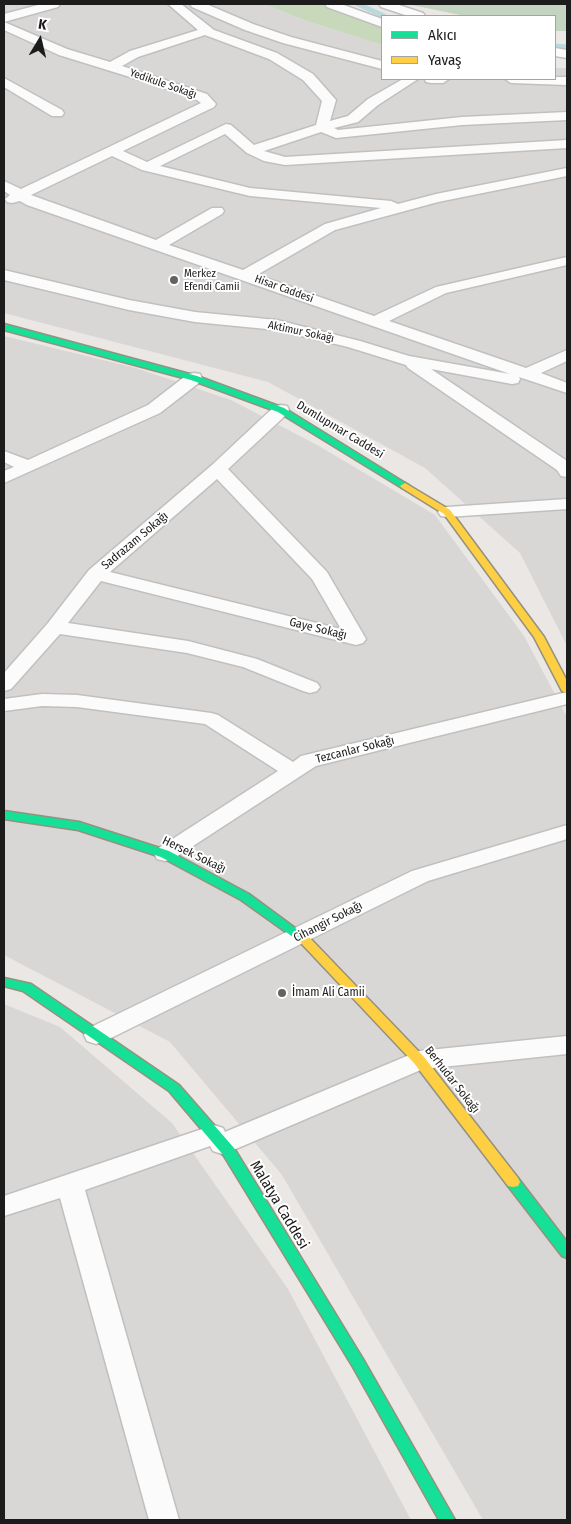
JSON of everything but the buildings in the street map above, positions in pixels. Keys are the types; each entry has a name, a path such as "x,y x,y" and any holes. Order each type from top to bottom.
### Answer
{"street":[{"path":"4,18 54,4"},
{"path":"174,4 207,31 273,56 308,77 329,100 322,127"},
{"path":"196,4 249,27 287,40 381,65"},
{"path":"331,4 381,23"},
{"path":"385,4 416,15"},
{"name":"Yedikule Sokağı","path":"4,26 63,52 164,83 202,97 209,104 4,202"},
{"path":"111,67 134,54 207,31"},
{"path":"252,150 353,119 373,102 410,80"},
{"path":"540,80 567,81"},
{"path":"4,82 57,113"},
{"path":"322,127 336,134 462,121 567,116"},
{"path":"148,167 226,128 252,150 269,158 285,161 567,144"},
{"path":"114,150 148,167 250,192 404,206"},
{"path":"246,275 330,227 436,198 567,172"},
{"name":"Hisar Caddesi","path":"4,185 32,202 529,373 567,388"},
{"path":"158,245 218,211"},
{"path":"375,321 441,290 567,261"},
{"name":"Aktimur Sokağı","path":"4,275 195,317 277,325 354,344 407,360 567,388"},
{"name":"Dumlupınar Caddesi","path":"4,327 194,378 281,410 447,512 539,637 567,691"},
{"path":"529,373 567,355"},
{"path":"407,360 527,441 567,472"},
{"path":"4,478 26,466 154,409 194,378"},
{"name":"Sadrazam Sokağı","path":"4,685 55,627 96,574 218,469 281,410"},
{"path":"4,456 26,466"},
{"name":"Gaye Sokağı","path":"96,574 356,639 320,576 218,469"},
{"path":"447,512 567,504"},
{"path":"55,627 188,647 250,663 310,687"},
{"name":"Tezcanlar Sokağı","path":"165,854 309,761 567,698"},
{"path":"4,705 42,700 77,701 211,719 293,771"},
{"name":"Hersek Sokağı","path":"4,816 79,826 165,854 245,897 301,936"},
{"name":"Cihangir Sokağı","path":"96,1035 420,876 567,832"},
{"name":"Berhudar Sokağı","path":"301,936 419,1060 567,1252"},
{"name":"Malatya Caddesi","path":"4,982 27,987 174,1088 229,1152 358,1363 447,1520"},
{"path":"4,1206 218,1140 419,1060 567,1045"},
{"path":"70,1185 164,1520"}],"shaded area":[{"path":"4,4 264,4 307,21 381,45 381,80 556,80 556,68 567,68 567,646 520,553 425,468 268,382 4,313"},
{"path":"4,336 136,368 231,400 319,446 435,515 524,636 567,717 567,1520 483,1520 282,1175 170,1042 4,955"},
{"path":"4,1004 60,1027 172,1123 288,1289 411,1520 4,1520"}],"green space":[{"path":"264,4 337,4 353,14 381,22 381,45 307,21"},
{"path":"407,4 567,4 567,31 556,31 556,15 460,15"}],"waterway":[{"path":"358,4 382,15"},
{"path":"556,46 567,47"}],"traffic: fast":[{"path":"4,327 194,378 281,410 405,486"},
{"path":"4,815 79,826 165,854 245,897 304,939"},
{"path":"4,982 27,987 174,1088 229,1152 358,1363 447,1520"},
{"path":"513,1182 567,1252"}],"traffic: slow":[{"path":"405,486 447,512 539,637 567,691"},
{"path":"304,939 419,1060 513,1182"}],"place":[{"name":"Merkez Efendi Camii","path":"174,280"},
{"name":"İmam Ali Camii","path":"282,993"}]}
